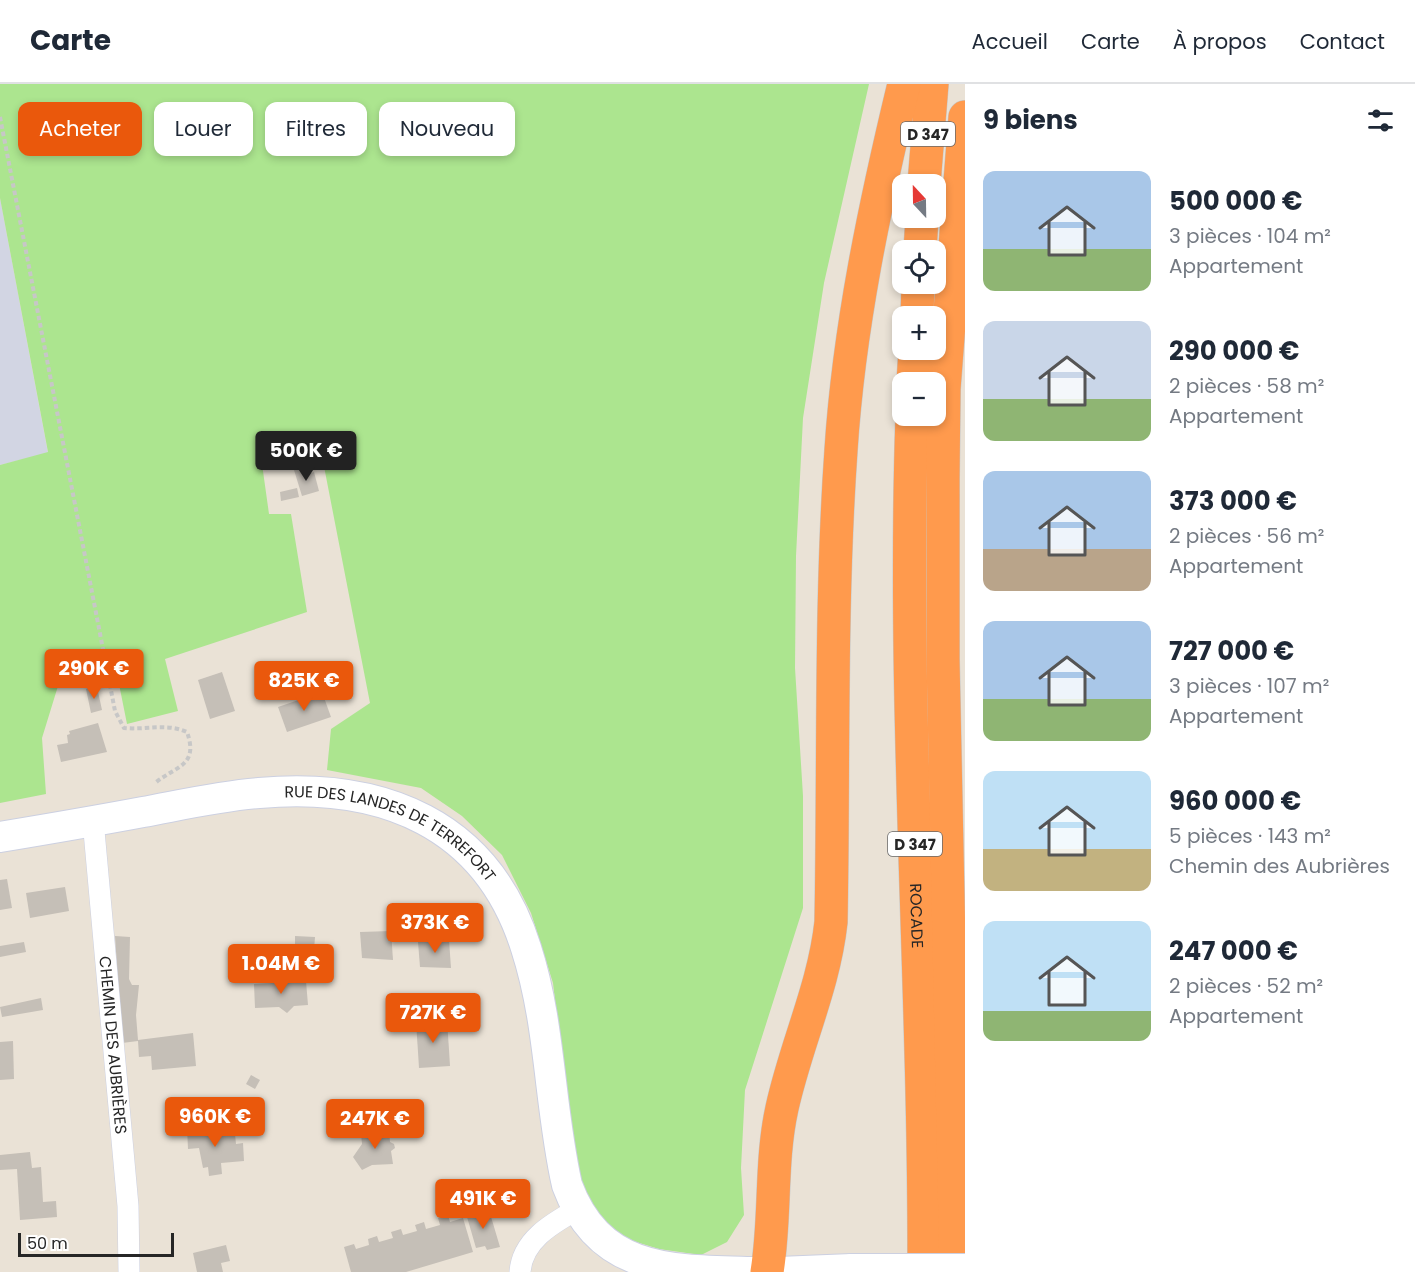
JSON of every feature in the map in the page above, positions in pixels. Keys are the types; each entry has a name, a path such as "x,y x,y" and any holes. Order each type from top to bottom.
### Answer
{"highway":[{"path":"767,1272 773,1160 778,1125 818,992 829,945 837,523 841,449 857,315 903,84"},
{"name":"D 347","path":"925,174 932,84"},
{"name":"D 347","path":"931,372 965,117"},
{"name":"ROCADE","path":"912,426 910,662 924,1272"},
{"name":"D 347","path":"931,426 943,683 956,1272"},
{"path":"940,426 965,515"}],"street":[{"name":"RUE DES LANDES DE TERREFORT","path":"0,837 259,793 315,791 351,794 380,800 427,819 476,857 494,880 516,920 537,985 561,1159 576,1210 589,1228 609,1246 632,1259 657,1267 751,1272"},
{"name":"CHEMIN DES AUBRIÈRES","path":"93,820 127,1195 129,1272"},
{"path":"520,1272 524,1253 534,1238 576,1210"},
{"path":"779,1272 852,1269 965,1269"}],"path":[{"path":"0,117 115,711 124,728 175,726 187,732 192,749 184,765 160,779 142,794 142,812"}],"shaded area":[{"path":"0,198 48,453 0,465"}],"green space":[{"path":"0,84 869,84 824,283 803,418 796,556 795,668 803,796 803,908 745,1090 741,1168 744,1215 727,1242 701,1255 659,1249 620,1237 585,1204 574,1163 553,983 531,913 502,855 462,816 421,788 327,770 331,729 370,703 321,451 262,464 269,514 291,514 307,612 165,659 178,711 127,724 117,674 58,686 42,738 46,794 0,803 0,465 48,452 0,198"}],"building":[{"path":"303,467 305,475 314,472 319,491 302,496 294,470"},
{"path":"297,488 299,497 281,501 280,492"},
{"path":"222,672 235,711 210,719 198,680"},
{"path":"97,687 102,710 91,713 86,689"},
{"path":"322,692 331,717 287,732 278,707"},
{"path":"98,723 107,752 61,762 57,745 68,743 69,731"},
{"path":"7,879 12,908 0,910 0,880"},
{"path":"65,887 69,911 30,918 26,893"},
{"path":"391,931 393,960 362,958 360,932"},
{"path":"115,936 130,937 129,979 132,985 139,985 136,1015 138,1040 193,1033 196,1066 152,1070 151,1056 139,1057 138,1041 122,1043"},
{"path":"295,936 315,937 314,950 295,949"},
{"path":"449,940 451,968 420,967 418,942"},
{"path":"24,942 26,952 0,957 0,946"},
{"path":"306,981 308,1005 294,1006 287,1013 279,1007 255,1008 254,984"},
{"path":"41,998 43,1010 2,1017 0,1007"},
{"path":"447,1019 450,1066 419,1068 416,1021"},
{"path":"13,1041 14,1079 0,1080 0,1042"},
{"path":"251,1075 260,1080 255,1089 246,1084"},
{"path":"210,1125 210,1136 235,1134 236,1144 243,1143 244,1161 221,1163 222,1174 209,1176 208,1167 203,1168 199,1148 188,1149 187,1127"},
{"path":"389,1130 390,1142 395,1148 391,1151 393,1164 372,1165 362,1170 353,1157 362,1144 361,1134"},
{"path":"30,1152 32,1168 41,1167 43,1202 56,1201 57,1217 20,1220 17,1169 0,1170 0,1155"},
{"path":"475,1208 479,1223 483,1222 480,1213 489,1210 500,1247 487,1250 485,1246 476,1248 465,1210"},
{"path":"448,1215 450,1222 463,1218 473,1252 406,1272 351,1272 344,1247 354,1244 356,1249 369,1245 368,1239 377,1236 379,1242 393,1238 391,1232 401,1229 403,1235 417,1231 415,1225 424,1222 426,1229 440,1225 438,1218"},
{"path":"226,1245 230,1261 221,1263 223,1272 197,1272 193,1253"}]}
